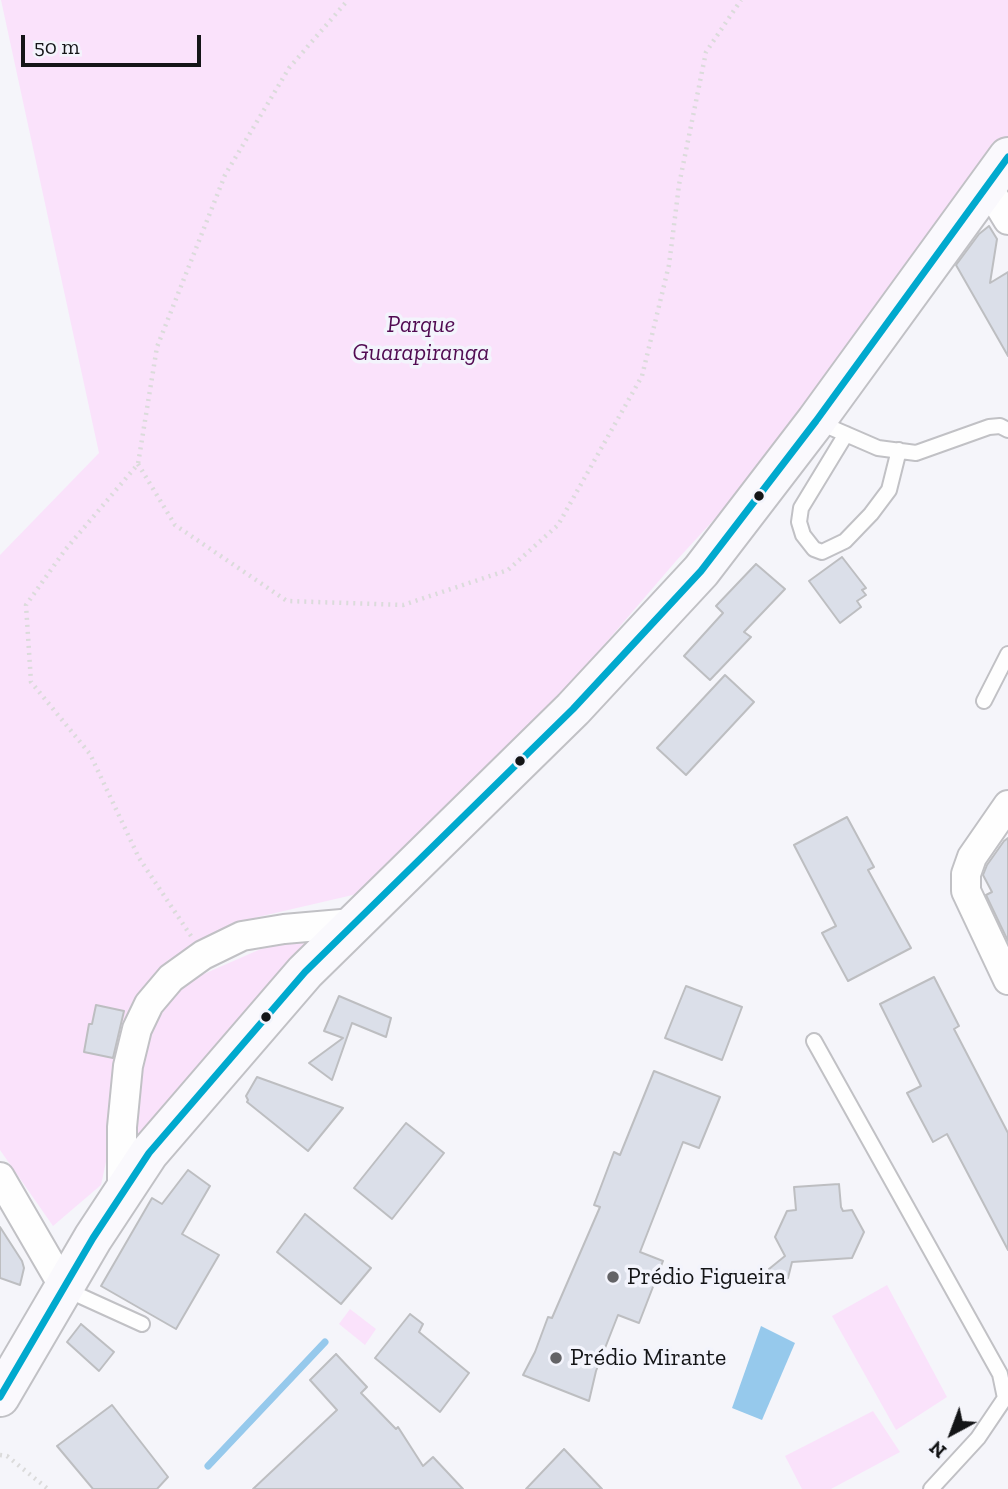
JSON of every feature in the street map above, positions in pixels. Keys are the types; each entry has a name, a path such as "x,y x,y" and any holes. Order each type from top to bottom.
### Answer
{"main road":[{"path":"0,1396 122,1193 149,1153 200,1100 305,972 560,722 831,428 998,172"}],"street":[{"path":"998,172 1008,220"},
{"path":"1008,805 972,857 966,874 966,891 1008,980"},
{"path":"122,1193 122,1127 128,1066 137,1029 149,1003 171,978 203,955 242,936 353,923"},
{"path":"0,1177 65,1289"}],"lane":[{"path":"899,450 889,490 871,514 845,541 822,552 814,549 803,536 799,522 801,508 831,428 878,448 899,450 916,453 989,426 1000,426 1008,430"},
{"path":"984,701 1008,654"},
{"path":"814,1041 1000,1374 1005,1398 978,1438 931,1489"},
{"path":"65,1289 142,1324"}],"path":[{"path":"203,955 139,858 90,754 31,682 26,605 65,550 138,464 158,347 225,175 289,68 348,0"},
{"path":"138,464 175,525 287,601 403,605 508,570 558,525 642,376 669,265 679,185 706,52 741,0"},
{"path":"0,1455 7,1456 48,1489"}],"green space":[{"name":"Parque Guarapiranga","path":"1,0 1008,0 1008,149 809,416 676,561 561,695 391,883 357,894 258,917 204,940 168,960 136,1003 124,1031 113,1076 112,1134 101,1185 53,1226 0,1150 0,555 99,453"},
{"path":"323,936 133,1163 137,1052 181,984 279,941"},
{"path":"887,1285 947,1397 896,1430 832,1316"},
{"path":"350,1309 376,1329 365,1345 339,1324"},
{"path":"873,1411 900,1452 831,1489 802,1489 785,1456"}],"water":[{"path":"761,1326 795,1343 762,1420 732,1408"}],"building":[{"path":"989,226 997,239 990,283 1008,272 1008,356 956,265 979,234"},
{"path":"842,557 866,588 862,590 866,595 857,601 861,607 840,623 809,581"},
{"path":"756,564 785,589 744,632 751,637 710,680 684,656 723,613 716,606"},
{"path":"725,675 754,702 686,775 657,748"},
{"path":"847,817 874,867 868,870 911,948 848,981 822,933 836,926 794,845"},
{"path":"1008,838 1008,941 986,895 992,892 983,875 987,865"},
{"path":"934,977 959,1026 954,1029 1008,1133 1008,1250 947,1134 933,1142 907,1093 921,1086 880,1004"},
{"path":"686,986 742,1007 722,1060 665,1038"},
{"path":"339,996 391,1018 386,1037 352,1023 332,1080 309,1063 343,1038 324,1031"},
{"path":"96,1005 124,1011 113,1058 84,1052"},
{"path":"654,1071 720,1097 699,1148 683,1142 640,1252 663,1261 639,1323 618,1315 596,1371 589,1401 523,1375 548,1317 552,1318 600,1207 594,1205 614,1152 620,1155"},
{"path":"257,1077 343,1108 308,1151 247,1102 246,1096"},
{"path":"406,1123 444,1153 392,1219 354,1188"},
{"path":"188,1170 210,1186 182,1234 219,1255 176,1329 101,1286 152,1198 162,1204"},
{"path":"839,1184 843,1211 852,1210 864,1232 852,1258 792,1262 788,1278 780,1282 774,1280 769,1269 785,1256 775,1237 787,1211 796,1210 794,1187"},
{"path":"305,1214 371,1268 341,1304 277,1252"},
{"path":"0,1227 22,1261 24,1268 20,1285 0,1278"},
{"path":"410,1314 423,1324 419,1332 469,1373 440,1412 375,1358"},
{"path":"81,1324 114,1352 99,1371 67,1342"},
{"path":"336,1354 367,1387 361,1393 396,1429 398,1427 423,1466 433,1457 463,1489 253,1489 337,1410 310,1380"},
{"path":"112,1405 168,1477 157,1489 93,1489 57,1446"},
{"path":"564,1449 602,1489 526,1489"}],"waterway":[{"path":"208,1466 325,1342"}],"transit line":[{"path":"0,1397 93,1238 149,1153 305,972 573,709 701,571 816,421 1008,157"}],"place":[{"name":"Prédio Figueira","path":"613,1277"},
{"name":"Prédio Mirante","path":"556,1358"}]}
